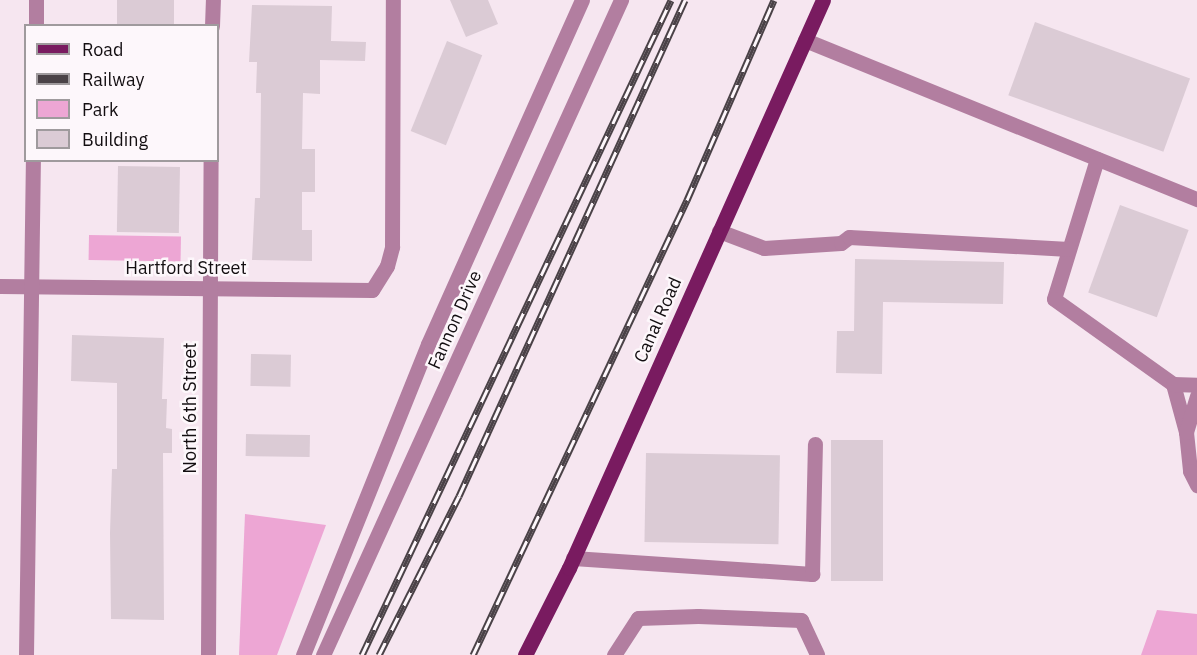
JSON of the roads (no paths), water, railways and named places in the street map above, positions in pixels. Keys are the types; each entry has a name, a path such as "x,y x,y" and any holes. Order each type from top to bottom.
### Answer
{"main road":[{"name":"Canal Road","path":"525,655 573,558 823,0"}],"street":[{"path":"36,0 36,24"},
{"path":"212,24 213,0"},
{"name":"Hartford Street","path":"0,286 372,290 387,266 392,247 393,0"},
{"name":"Fannon Drive","path":"303,655 428,344 582,0"},
{"name":"Fannon Drive","path":"323,655 621,0"},
{"path":"805,40 1197,199"},
{"path":"1096,159 1054,298 1173,384 1197,385"},
{"path":"26,655 33,162"},
{"name":"North 6th Street","path":"208,655 211,162"},
{"path":"719,231 764,248 840,243 849,237 1069,249"},
{"path":"1173,384 1186,432 1190,471 1197,485"},
{"path":"1186,432 1197,396"},
{"path":"573,558 812,574 815,444"},
{"path":"614,655 638,618 698,616 801,620 817,655"}],"railway":[{"path":"362,655 671,0"},
{"path":"379,655 459,496 685,0"},
{"path":"473,655 687,200 774,0"}]}
